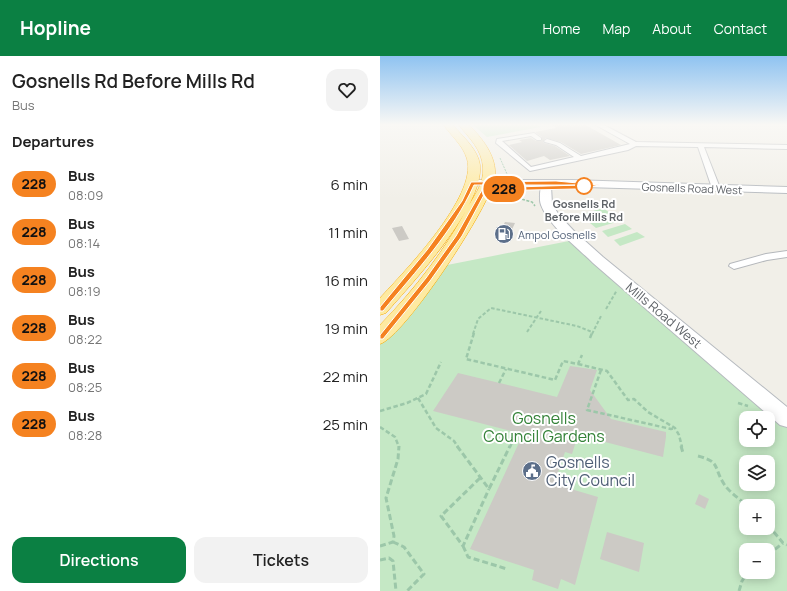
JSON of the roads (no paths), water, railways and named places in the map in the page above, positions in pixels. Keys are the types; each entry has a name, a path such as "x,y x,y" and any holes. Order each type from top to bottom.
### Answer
{"highway":[{"path":"467,149 474,163 479,186"},
{"path":"469,152 474,149"},
{"path":"380,338 417,294 459,236 488,165 486,155 482,149"},
{"path":"380,309 424,258 464,201 479,186"},
{"path":"380,317 398,300 417,294"}],"main road":[{"name":"Mills Road West","path":"534,185 536,197 547,206 570,234 598,260 787,419"},
{"path":"546,185 545,197 547,206"},
{"name":"Gosnells Road West","path":"479,186 597,185 787,190"}],"street":[{"path":"506,149 530,169 623,149"},
{"path":"566,149 581,158"},
{"path":"701,149 716,188"},
{"path":"734,266 766,257 787,254"}],"place":[{"name":"Gosnells Rd Before Mills Rd","path":"584,186"},
{"name":"Ampol Gosnells","path":"504,234"},
{"name":"Gosnells City Council","path":"532,471"}],"park label":[{"name":"Gosnells Council Gardens","path":"544,427"}]}
